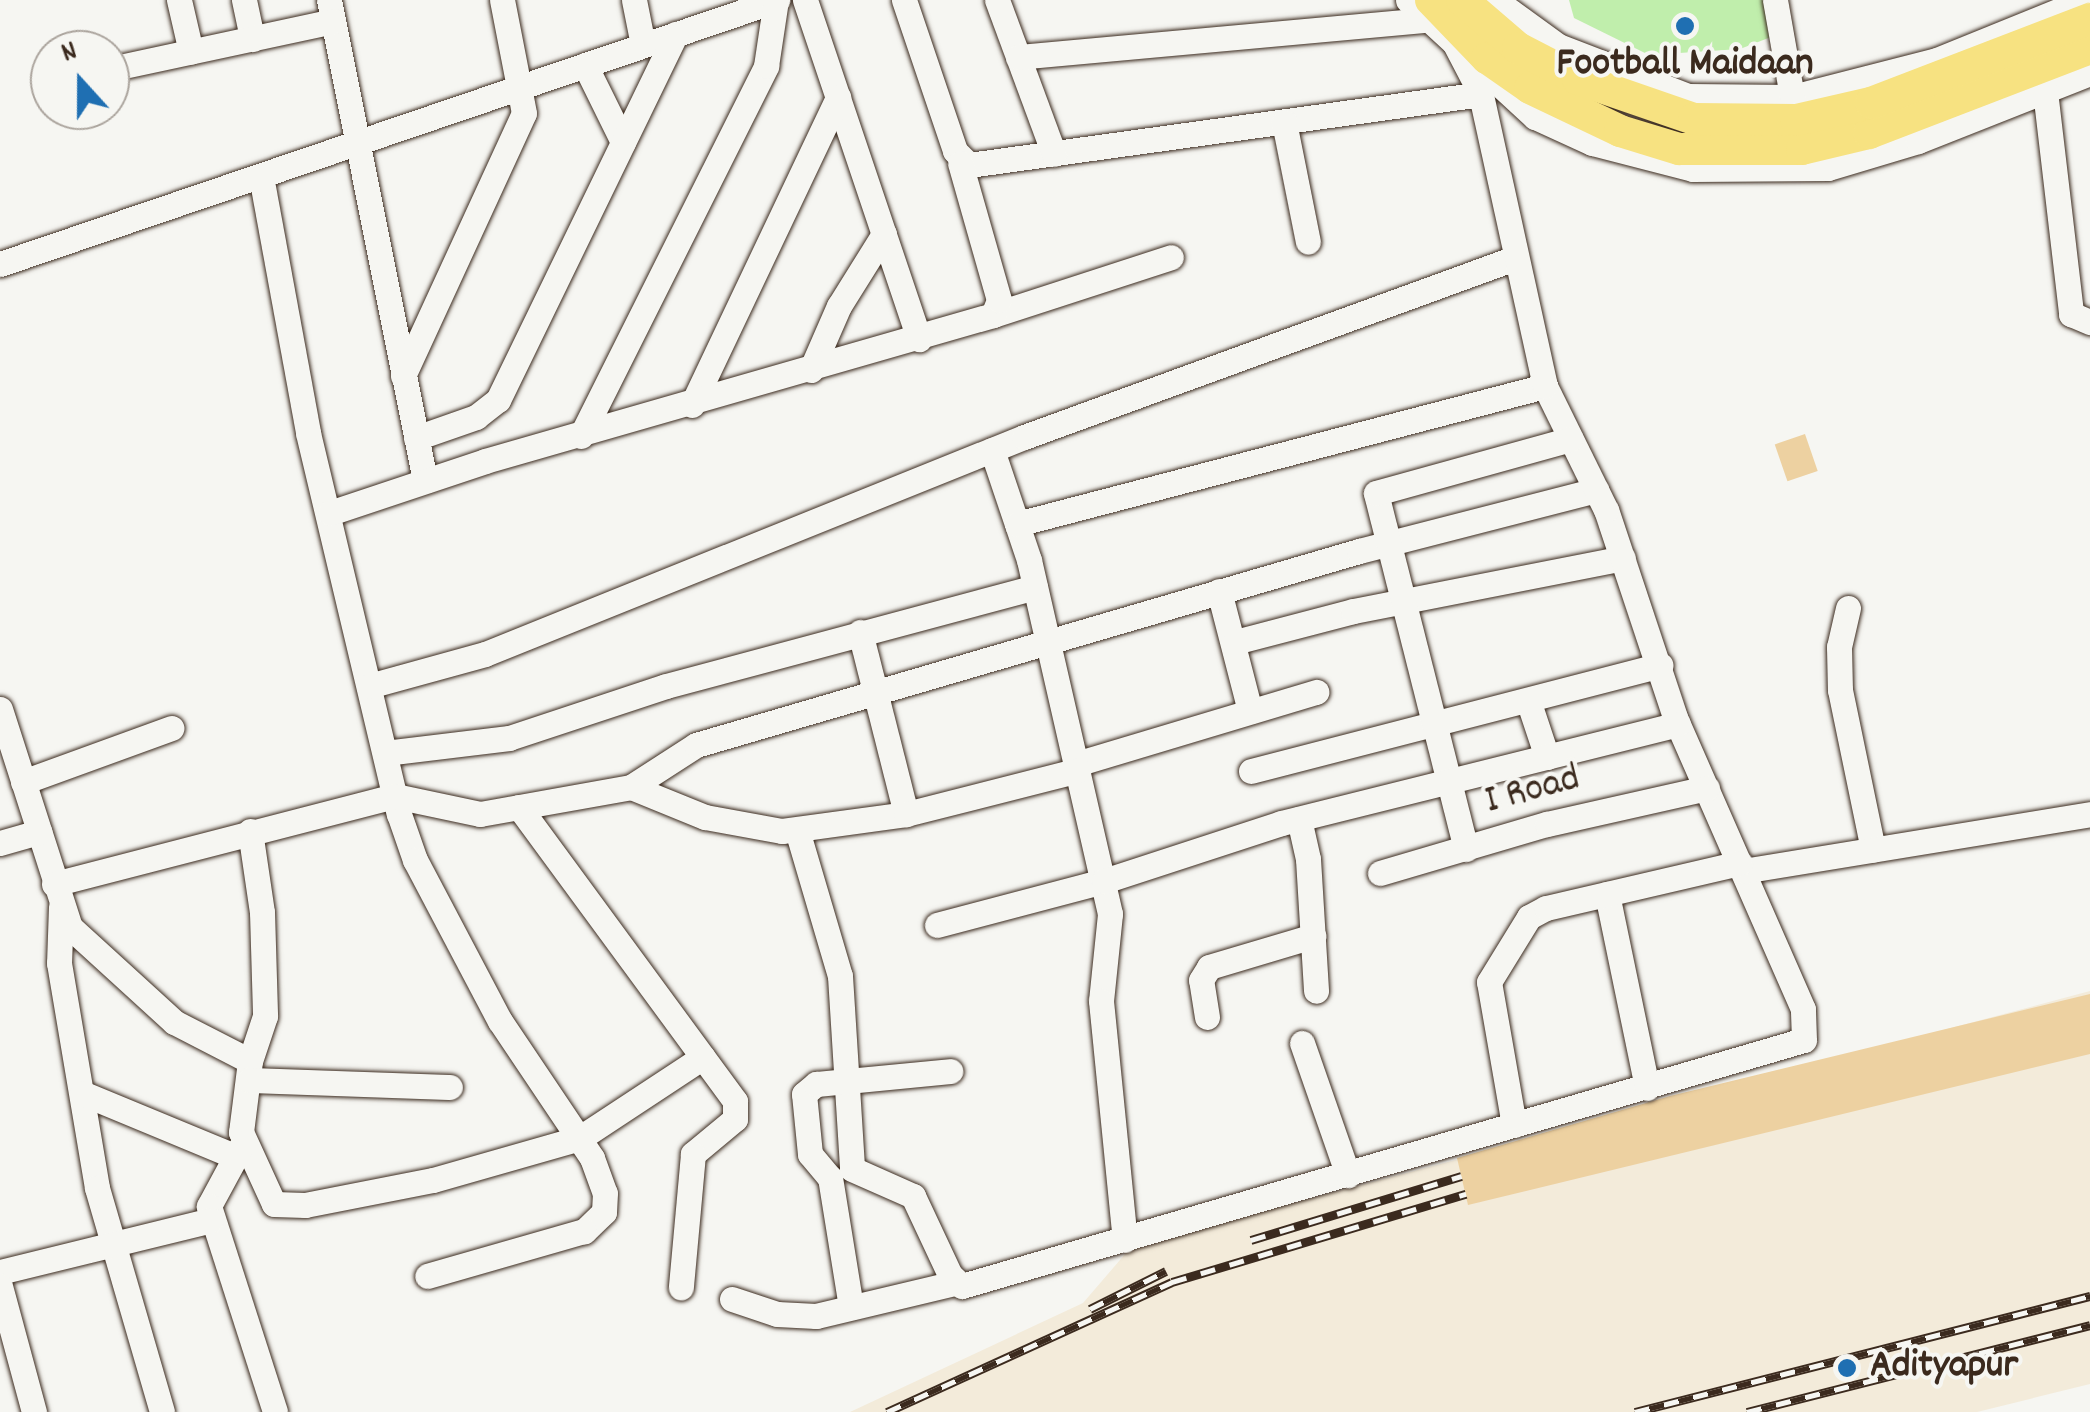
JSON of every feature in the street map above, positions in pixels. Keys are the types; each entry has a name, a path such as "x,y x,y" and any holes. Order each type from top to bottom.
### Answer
{"main road":[{"path":"1432,4 1518,48 1648,105 1694,119 1798,134 1922,115 2090,48"},
{"path":"1798,134 2090,19"}],"street":[{"path":"179,0 191,52"},
{"path":"244,0 252,38"},
{"path":"403,376 524,113 502,0"},
{"path":"634,0 643,45"},
{"path":"0,264 776,0 766,66 581,436"},
{"path":"805,0 919,339"},
{"path":"904,0 960,162 1000,300 994,315"},
{"path":"997,0 1054,154"},
{"path":"1495,0 1558,46 1798,134 1918,142 2090,73"},
{"path":"1775,0 1798,134"},
{"path":"1460,53 1535,117 1592,142 1693,170 1798,134 1937,60 2085,0"},
{"path":"732,1299 789,1316 851,1307 956,1283 970,1286 1514,1124 1779,1051 1808,1033 1678,724 1661,666 1596,490 1546,386 1481,94 1432,4 1018,57"},
{"path":"130,65 252,38 331,10 425,481"},
{"path":"416,438 476,418 498,400 676,34"},
{"path":"584,66 623,142"},
{"path":"2045,91 2070,314 2090,322"},
{"path":"960,162 1054,154 1481,94"},
{"path":"692,405 838,97"},
{"path":"1284,122 1308,242"},
{"path":"261,176 308,434 395,796 415,860 500,1021 580,1138 605,1193 598,1224 428,1276"},
{"path":"811,370 838,306 884,234"},
{"path":"330,513 425,481 919,339 1172,257"},
{"path":"370,686 485,654 992,450 1515,258"},
{"path":"1017,524 1546,386"},
{"path":"1466,849 1406,600 1376,504 1381,488 1572,439"},
{"path":"992,450 1035,587 1104,881 1110,927 1100,964 1101,1001 1125,1240"},
{"path":"58,895 250,830 395,796 452,813 519,808 631,787 696,745 1219,591 1596,490"},
{"path":"1235,642 1406,600 1623,558"},
{"path":"385,753 509,738 666,686 1035,587"},
{"path":"1219,591 1250,711"},
{"path":"1848,608 1839,647 1840,690 1873,850"},
{"path":"860,632 906,814"},
{"path":"1251,771 1661,666"},
{"path":"631,787 705,817 797,830 906,814 1077,767 1316,692"},
{"path":"1529,702 1547,757"},
{"path":"0,709 58,895 86,947 138,993 250,1071 450,1088"},
{"path":"938,925 1104,881 1299,818 1678,724"},
{"path":"24,782 171,728"},
{"name":"I Road","path":"1380,873 1707,788"},
{"path":"519,808 738,1110 693,1154 681,1287"},
{"path":"1514,1124 1489,982 1536,912 1741,867 1873,850 2090,814"},
{"path":"1299,818 1316,991"},
{"path":"250,830 262,912 266,1016 250,1071 238,1149 214,1187 211,1220 275,1412"},
{"path":"797,830 837,960 855,1175 913,1196 956,1283"},
{"path":"0,843 40,832"},
{"path":"1607,894 1646,1088"},
{"path":"58,895 59,963 112,1247 162,1412"},
{"path":"1207,1017 1201,980 1209,966 1313,936"},
{"path":"1302,1043 1348,1175"},
{"path":"82,1093 238,1149 268,1198 282,1206 433,1180 580,1138 703,1057"},
{"path":"851,1307 830,1178 810,1154 804,1094 816,1084 950,1072"},
{"path":"0,1272 211,1220"},
{"path":"0,1286 34,1412"}],"shaded area":[{"path":"2090,991 2090,1384 1977,1412 850,1412 1083,1303 1132,1246"}],"green space":[{"name":"Football Maidaan","path":"1569,0 1775,0 1781,33 1740,49 1649,55 1574,18"}],"building":[{"path":"1805,434 1818,471 1787,481 1775,444"},
{"path":"2090,994 2090,1054 1468,1205 1457,1158 1670,1096"}],"railway":[{"path":"1251,1240 1461,1176"},
{"path":"887,1412 1172,1282 1466,1194"},
{"path":"1090,1309 1166,1271"},
{"path":"1635,1412 2090,1296"},
{"path":"1747,1412 2090,1325"}],"place":[{"name":"Football Maidaan","path":"1685,26"},
{"name":"Adityapur","path":"1847,1368"}]}
